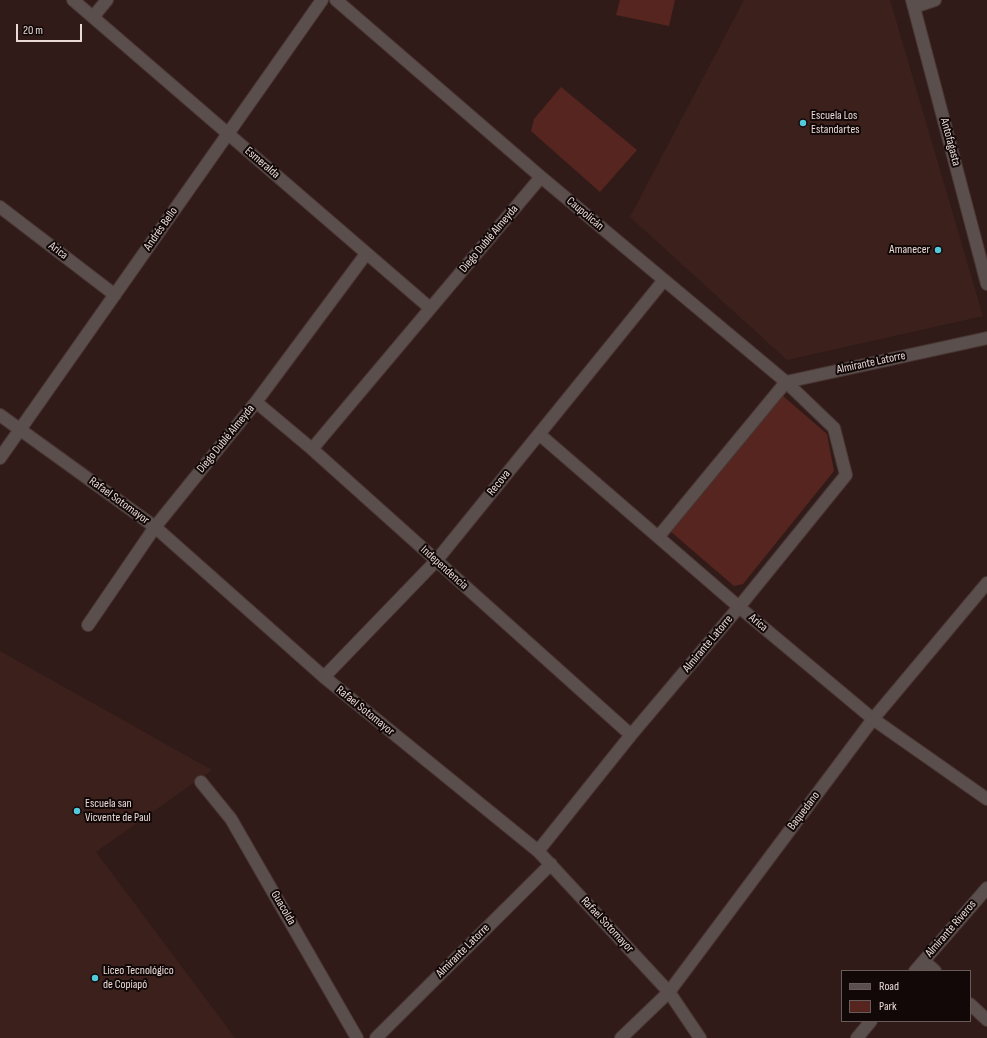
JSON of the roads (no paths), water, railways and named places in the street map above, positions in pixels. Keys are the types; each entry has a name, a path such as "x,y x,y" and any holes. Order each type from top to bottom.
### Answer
{"street":[{"name":"Esmeralda","path":"74,0 430,308"},
{"path":"93,17 107,0"},
{"name":"Andrés Bello","path":"0,458 322,0"},
{"name":"Caupolicán","path":"336,0 541,177 786,382 834,428"},
{"path":"913,3 935,0"},
{"name":"Antofagasta","path":"913,3 984,259 987,284"},
{"name":"Diego Dublé Almeyda","path":"312,449 541,177"},
{"name":"Arica","path":"0,207 115,295"},
{"name":"Diego Dublé Almeyda","path":"88,625 155,527 256,402 366,254"},
{"name":"Recova","path":"324,677 436,562 664,280"},
{"name":"Almirante Latorre","path":"786,382 987,338"},
{"path":"659,536 786,382"},
{"name":"Independencia","path":"256,402 312,449 436,562 631,735"},
{"name":"Rafael Sotomayor","path":"0,415 155,527 324,677 538,851 669,992 700,1038"},
{"name":"Almirante Latorre","path":"538,851 631,735 739,607 846,475 834,428"},
{"name":"Arica","path":"539,434 659,536 739,607 873,719 987,799"},
{"name":"Baquedano","path":"621,1038 669,992 873,719 987,583"},
{"name":"Guacolda","path":"201,782 231,819 357,1038"},
{"name":"Almirante Latorre","path":"376,1038 551,864"},
{"name":"Almirante Riveros","path":"916,970 987,888"},
{"path":"924,961 933,970"},
{"path":"971,1005 987,1020"},
{"path":"857,1038 870,1022"}],"place":[{"name":"Escuela Los Estandartes","path":"803,123"},
{"name":"Amanecer","path":"938,250"},
{"name":"Escuela san Vicvente de Paul","path":"77,811"},
{"name":"Liceo Tecnológico de Copiapó","path":"95,978"}]}
